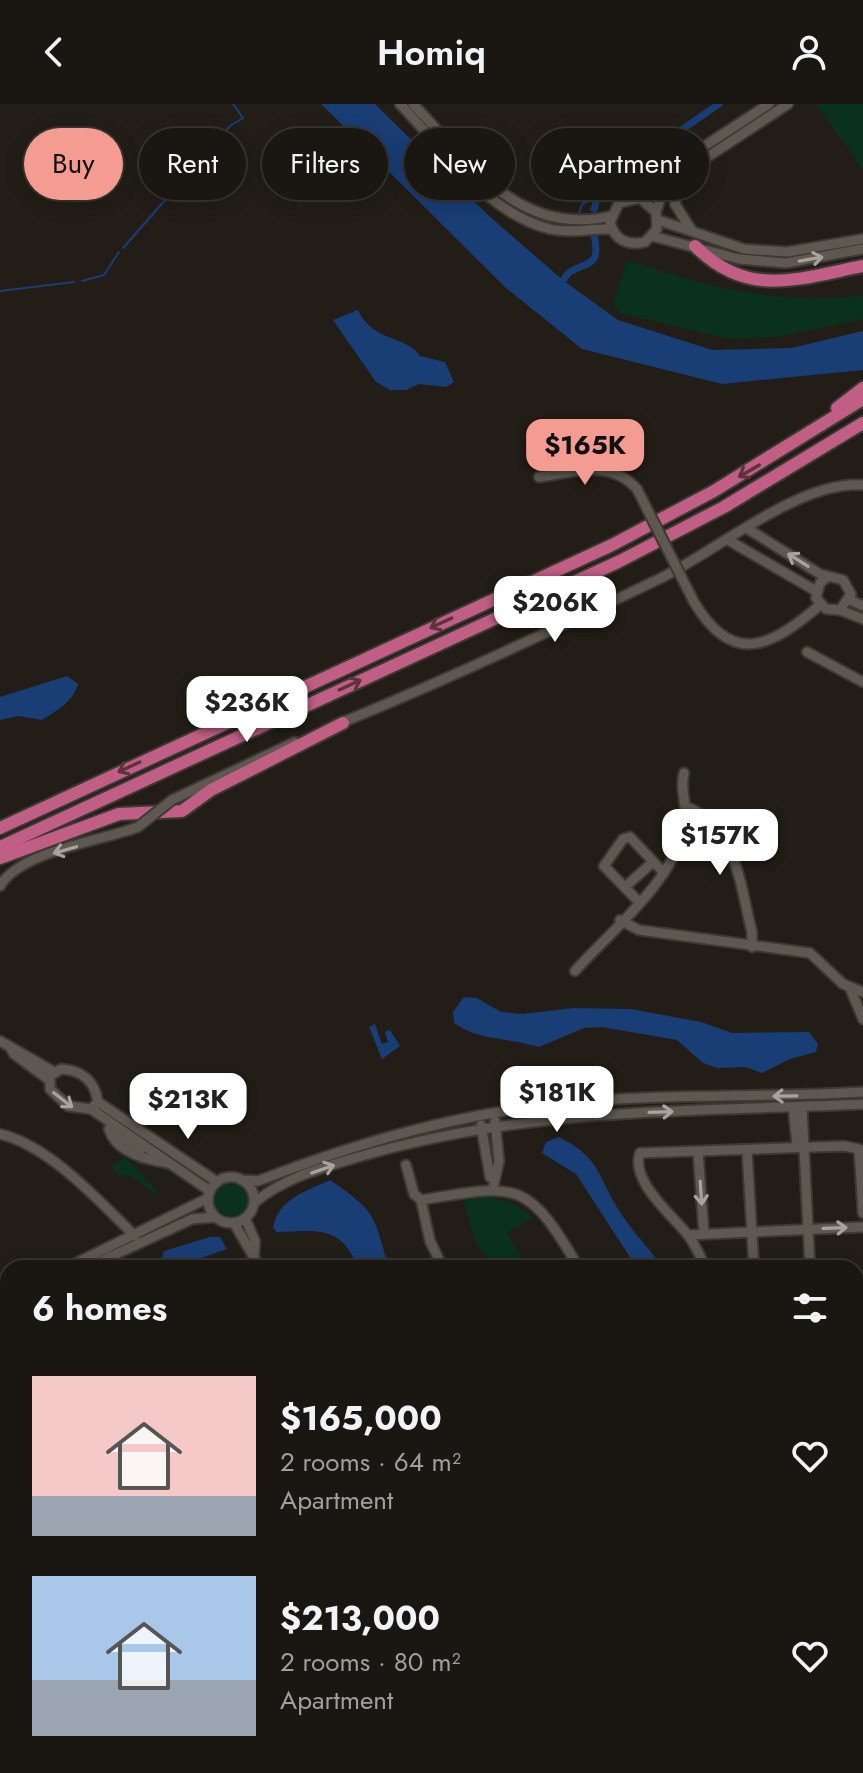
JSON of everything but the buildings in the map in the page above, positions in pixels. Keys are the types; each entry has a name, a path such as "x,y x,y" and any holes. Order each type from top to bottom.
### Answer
{"highway":[{"path":"694,240 730,274 759,282 782,282 863,266"},
{"path":"776,455 863,388"},
{"path":"0,828 612,545 776,455 863,399"},
{"path":"0,847 620,561 724,507 863,423"},
{"path":"0,858 119,814 182,811 211,790 343,723"}],"street":[{"path":"400,104 469,178 507,209 551,229 612,229"},
{"path":"413,104 479,173 534,213 551,219 575,221 611,216"},
{"path":"709,143 769,104"},
{"path":"709,155 788,104"},
{"path":"632,200 619,203 611,216 612,229 625,243 635,244 652,236 787,252 863,239"},
{"path":"642,200 657,216 694,240 739,259 786,263 863,249"},
{"path":"652,236 661,200"},
{"path":"676,200 694,240"},
{"path":"539,477 600,469 625,477 637,489 694,602 710,628 723,638 747,644 773,641 820,605"},
{"path":"0,886 6,876 24,863 138,827 172,800 268,753 343,723 660,578 803,496 825,488 863,485"},
{"path":"748,529 827,577 838,577 847,584 850,600"},
{"path":"728,540 816,591 820,605 863,619"},
{"path":"755,556 766,540"},
{"path":"816,591 827,577"},
{"path":"850,600 863,606"},
{"path":"840,610 850,600"},
{"path":"807,652 863,682"},
{"path":"575,971 664,873 678,849 687,807 683,790 684,773"},
{"path":"687,807 709,818 724,835 752,932 752,947"},
{"path":"639,902 604,862 623,839 630,837 664,873"},
{"path":"625,887 653,862"},
{"path":"620,920 639,930 816,955 850,988 863,1019"},
{"path":"850,988 863,992"},
{"path":"0,1041 10,1047 14,1054 51,1076 69,1070 84,1076 95,1090 94,1105 117,1143 168,1163 212,1190"},
{"path":"51,1076 50,1089 61,1102 76,1109 94,1105 158,1140 212,1190 215,1217"},
{"path":"96,1260 230,1177 258,1181 363,1141 479,1115 636,1098 863,1092"},
{"path":"254,1256 243,1250 238,1239 239,1223 269,1190 325,1167 482,1127 591,1114 863,1104"},
{"path":"798,1107 797,1144 801,1147 809,1260"},
{"path":"493,1112 499,1161 493,1188"},
{"path":"479,1115 493,1188"},
{"path":"0,1134 27,1144 84,1187 135,1236"},
{"path":"148,1154 158,1140"},
{"path":"702,1260 688,1235 657,1201 638,1168 640,1153 801,1147 861,1149 863,1213"},
{"path":"747,1151 753,1260"},
{"path":"698,1152 704,1234"},
{"path":"406,1165 414,1194 421,1200 430,1241 439,1260"},
{"path":"241,1180 251,1189 254,1203"},
{"path":"421,1200 493,1188 513,1193 541,1211 574,1260"},
{"path":"99,1260 192,1219 215,1217 239,1223 255,1241 256,1260"},
{"path":"688,1235 863,1227"}],"green space":[{"path":"816,104 863,104 863,170"},
{"path":"627,260 743,292 802,298 863,295 863,319 777,337 729,339 620,313 613,304"},
{"path":"125,1157 159,1193 131,1176 118,1175 112,1167"},
{"path":"230,1182 243,1187 248,1200 243,1213 230,1218 217,1213 212,1200 217,1187"},
{"path":"484,1197 509,1201 534,1217 507,1233 523,1260 488,1260 476,1243 463,1201"}],"water":[{"path":"321,104 375,104 404,132 404,187 388,171 388,128 345,128"},
{"path":"418,200 473,200 564,281 618,320 712,350 791,348 863,331 863,370 722,384 582,349 506,288"},
{"path":"358,310 364,321 380,333 406,344 420,356 445,362 454,382 446,387 419,384 406,390 390,390 376,382 333,320"},
{"path":"67,676 78,684 76,690 53,713 42,720 18,716 0,720 0,697"},
{"path":"464,997 477,998 501,1012 522,1014 574,1008 631,1009 701,1022 732,1033 809,1032 818,1044 816,1052 790,1059 762,1073 746,1067 717,1068 703,1063 677,1040 602,1027 584,1028 539,1047 484,1036 454,1023 453,1012"},
{"path":"375,1024 382,1044 388,1042 385,1032 390,1030 400,1046 382,1059 369,1027"},
{"path":"559,1137 584,1154 599,1172 624,1218 657,1260 632,1260 576,1174 542,1153 546,1142"},
{"path":"330,1180 357,1200 372,1216 387,1260 354,1260 344,1244 326,1233 277,1232 273,1228 281,1210 303,1193"},
{"path":"210,1237 220,1237 227,1249 196,1260 161,1260 164,1251"}],"waterway":[{"path":"123,248 230,126 243,118 233,104"},
{"path":"594,209 601,186 719,104"},
{"path":"579,214 582,204 592,200"},
{"path":"558,288 568,273 592,261 596,252 594,235"},
{"path":"82,281 104,275 119,252"},
{"path":"0,291 74,282"},
{"path":"138,1162 168,1169 205,1194"}]}
